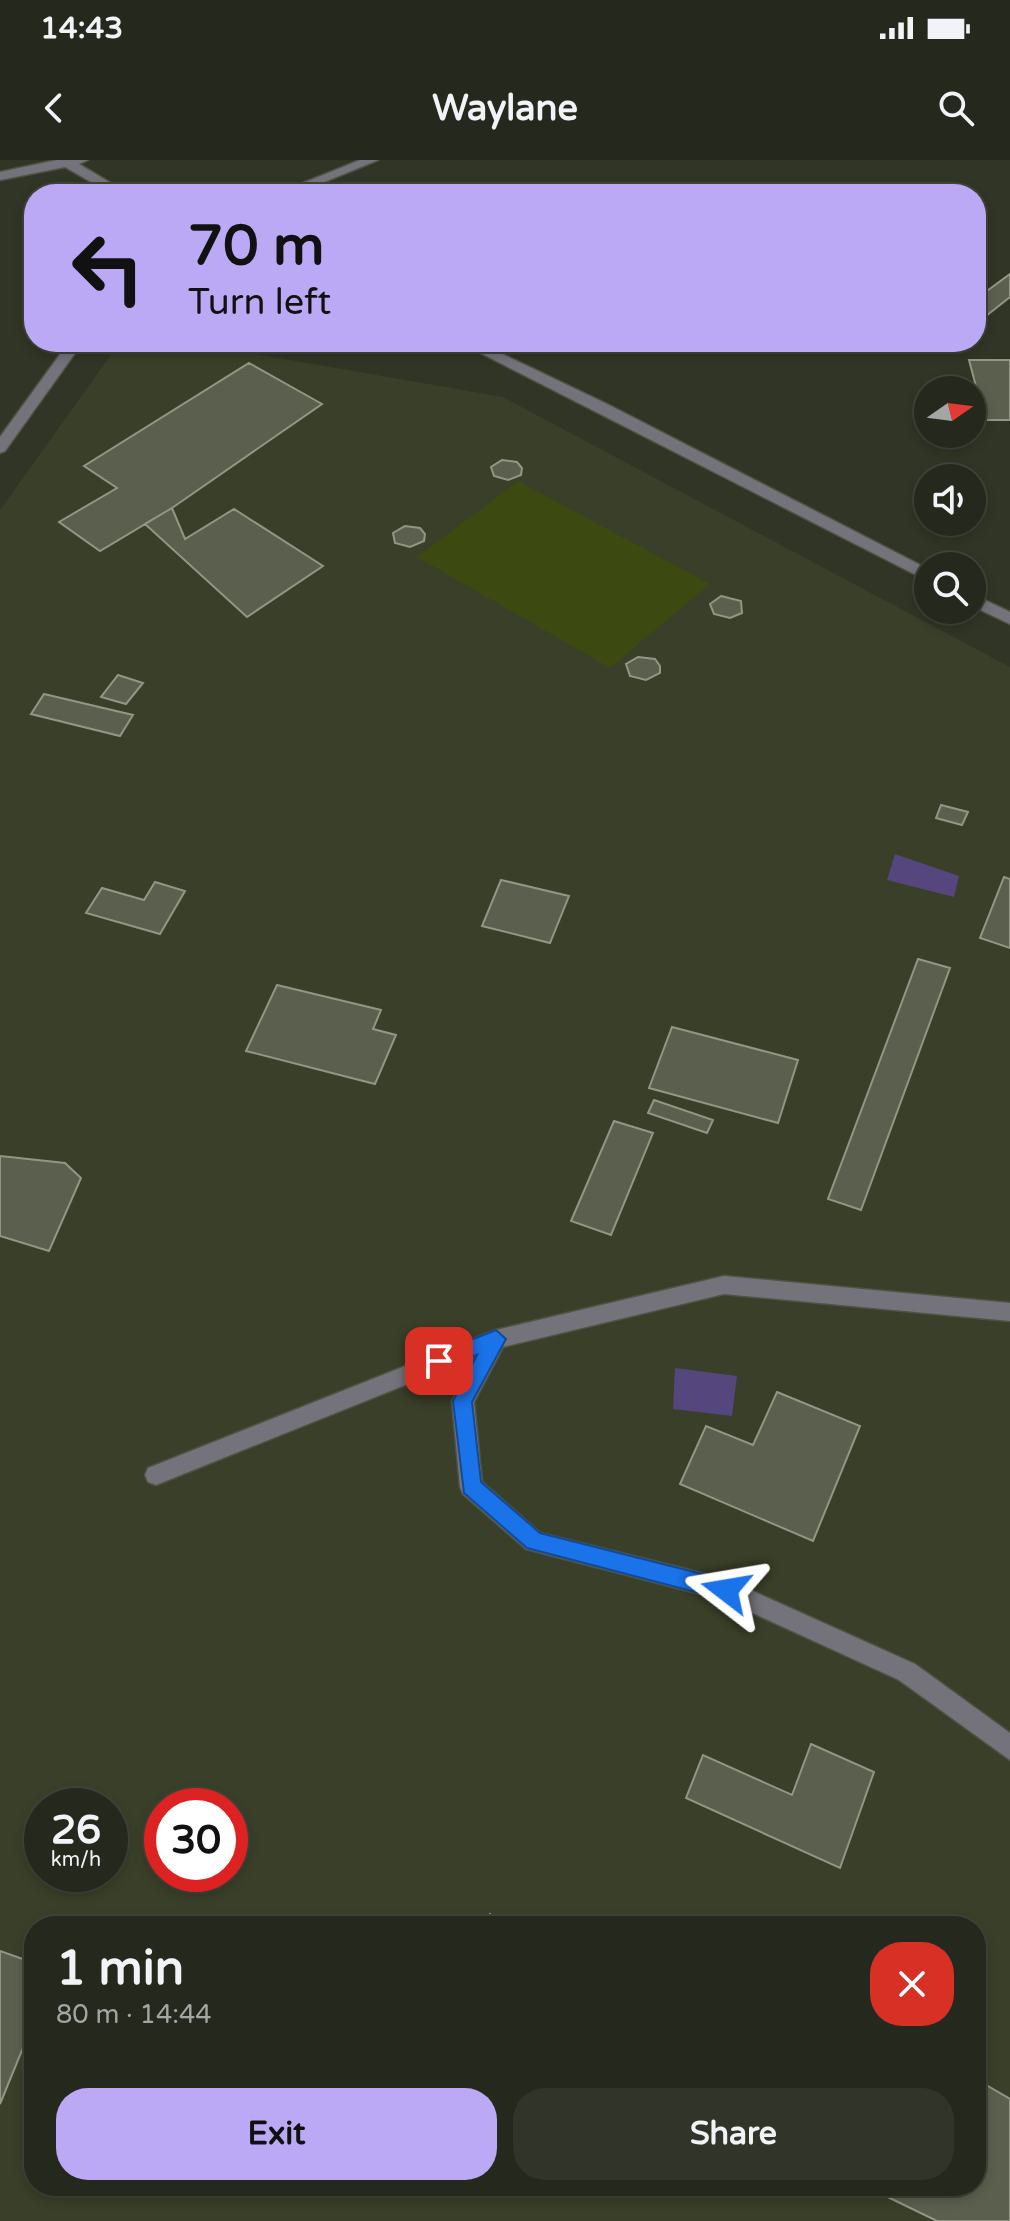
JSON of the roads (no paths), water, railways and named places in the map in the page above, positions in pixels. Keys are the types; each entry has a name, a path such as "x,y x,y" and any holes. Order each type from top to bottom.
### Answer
{"street":[{"path":"309,184 372,160"},
{"path":"0,176 71,162 106,184"},
{"path":"1,445 69,352"},
{"path":"487,352 602,407 914,569"},
{"path":"986,606 1010,619"},
{"path":"156,1475 496,1339 724,1285 1010,1312"},
{"path":"496,1339 463,1401 471,1487 534,1542 726,1590 907,1672 1010,1748"}]}
